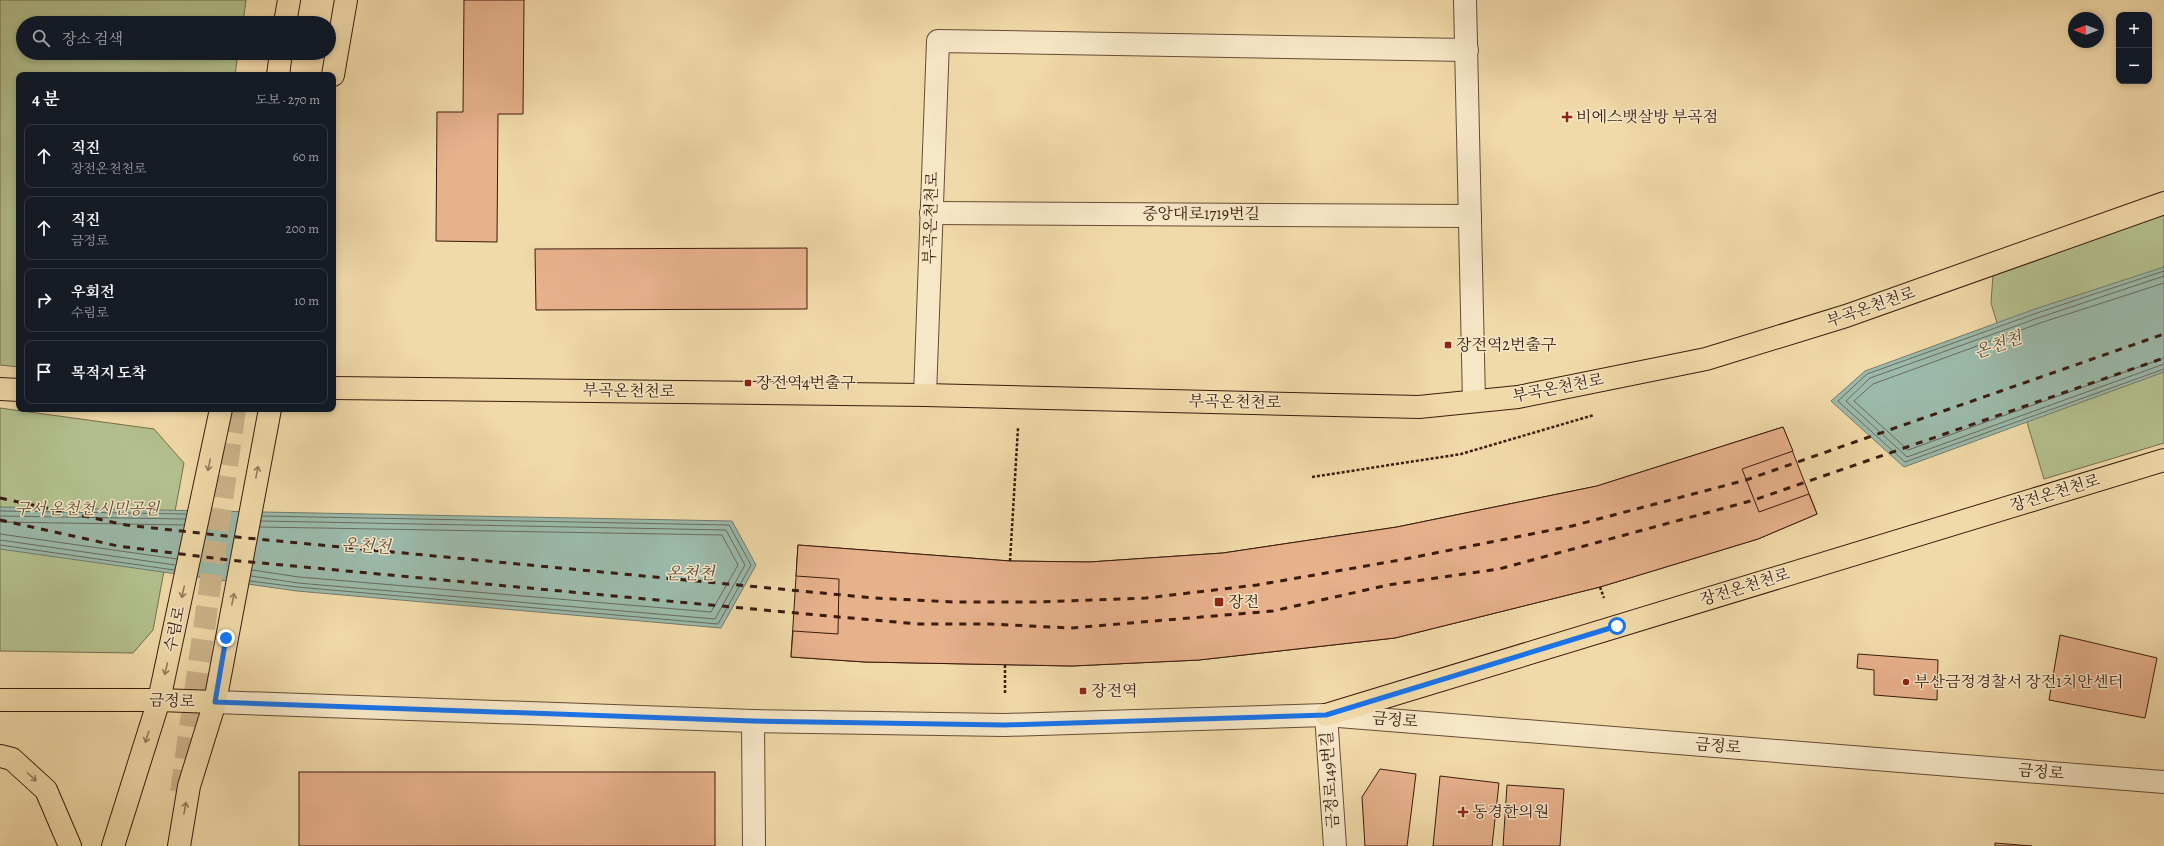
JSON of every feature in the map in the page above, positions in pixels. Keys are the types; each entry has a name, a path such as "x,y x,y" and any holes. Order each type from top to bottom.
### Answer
{"main road":[{"path":"287,16 289,0"},
{"path":"336,58 346,0"},
{"path":"278,72 280,60"},
{"path":"334,72 336,60"},
{"name":"부곡온천천로","path":"336,388 924,394 1419,407 1518,396 1706,359 1846,316 2164,203"},
{"path":"0,389 16,390"},
{"path":"179,846 189,786 215,702 268,416"},
{"name":"수림로","path":"113,846 159,700 174,638 219,418"},
{"name":"장전온천천로","path":"1326,715 2164,460"},
{"name":"금정로","path":"0,700 159,700 215,702"},
{"path":"0,756 12,760 46,790 70,846"}],"street":[{"path":"1465,0 1474,400"},
{"name":"부곡온천천로","path":"924,394 938,41 1466,50"},
{"name":"중앙대로1719번길","path":"931,213 1470,216"},
{"name":"금정로","path":"215,702 753,721 1005,725 1326,715 2164,782"},
{"name":"금정로149번길","path":"1326,715 1335,846"},
{"path":"753,721 754,846"}],"path":[{"path":"1010,561 1018,422"}],"green space":[{"path":"0,0 246,0 244,16 16,16 16,60 237,60 235,72 16,72 16,367 0,365"},
{"path":"2164,215 2164,443 2044,479 1991,303 1993,275"},
{"name":"구서 온천천 시민공원","path":"0,408 16,410 16,412 29,412 154,429 184,463 153,630 133,653 0,651"}],"water":[{"name":"온천천","path":"2164,267 2164,372 1904,467 1831,401 1865,371 2035,309"},
{"name":"온천천","path":"0,507 732,521 756,565 721,628 297,591 0,549"}],"building":[{"path":"464,0 524,0 523,114 498,114 497,242 436,241 437,112 463,112"},
{"path":"807,248 807,309 536,310 535,249"},
{"path":"1783,427 1817,514 1758,539 1600,587 1395,638 1199,660 1072,666 865,662 791,657 798,545 1010,561 1089,562 1223,553 1397,527 1597,486"},
{"path":"1783,427 1793,451 1742,469 1759,512 1809,494 1817,514 1758,539 1600,587 1395,638 1199,660 1072,666 865,662 791,657 793,631 838,634 839,579 796,576 798,545 1010,561 1089,562 1223,553 1397,527 1597,486"},
{"path":"2060,635 2157,658 2145,718 2049,700"},
{"name":"부산금정경찰서 장전1치안센터","path":"1858,654 1938,660 1937,700 1874,695 1874,670 1857,668"},
{"path":"1380,769 1416,774 1407,846 1365,846 1362,797"},
{"path":"299,772 715,772 715,846 299,846"},
{"path":"1440,776 1499,783 1492,846 1433,846"},
{"path":"1507,785 1564,789 1560,846 1503,846"},
{"path":"1995,843 2032,846 1995,846"}],"tunnel":[{"path":"181,792 235,412"}],"railway":[{"path":"0,498 126,525 226,536 874,598 954,602 1033,602 1146,598 1257,585 1400,560 1572,526 1746,480 2164,334"},
{"path":"0,520 118,546 229,560 919,624 990,624 1071,628 1273,611 1388,585 1499,569 1754,500 2164,358"}],"place":[{"name":"비에스뱃살방 부곡점","path":"1567,117"},
{"name":"장전역2번출구","path":"1448,345"},
{"name":"장전역4번출구","path":"748,383"},
{"name":"장전","path":"1219,602"},
{"name":"부산금정경찰서 장전1치안센터","path":"1906,682"},
{"name":"장전역","path":"1083,691"},
{"name":"동경한의원","path":"1463,812"}],"route":[{"path":"226,638 215,702 753,721 1005,725 1326,715 1617,626"}]}
